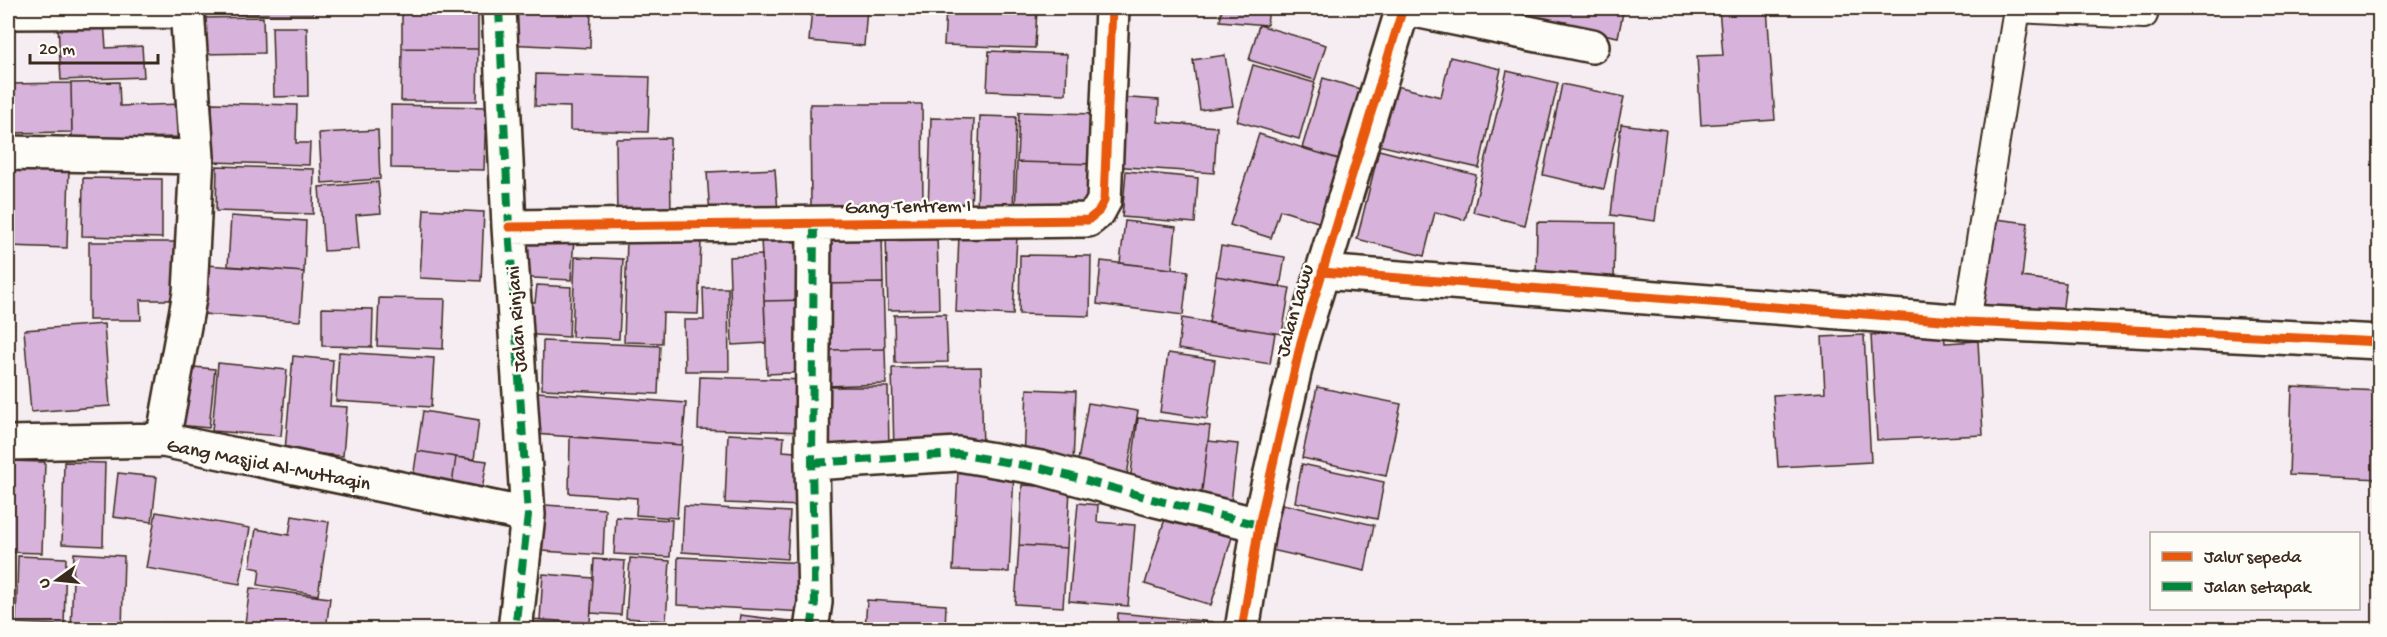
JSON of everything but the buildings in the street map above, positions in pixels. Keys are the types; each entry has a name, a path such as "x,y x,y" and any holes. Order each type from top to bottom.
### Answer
{"street":[{"name":"Jalan Rinjani","path":"499,8 509,227 528,515 515,630"},
{"name":"Gang Tentrem I","path":"509,227 1088,220 1098,212 1104,201 1112,8"},
{"path":"1404,8 1592,46"},
{"name":"Jalan Lawu","path":"1242,630 1259,525 1300,342 1404,8"},
{"path":"8,12 187,9 197,157 190,293 163,440"},
{"path":"8,153 197,157"},
{"path":"811,630 815,602 812,463 814,225"},
{"path":"1322,272 1967,322 2379,342"},
{"name":"Gang Masjid Al-Muttaqin","path":"8,443 163,440 528,515"},
{"path":"812,463 958,454 1041,468 1152,499 1259,525"}],"lane":[{"path":"1967,322 2008,8 2144,15"}],"marked path":[{"path":"499,8 509,227 528,515 515,630"},
{"path":"811,630 815,602 812,463 814,225"},
{"path":"812,463 958,454 1041,468 1152,499 1259,525"}],"cycle path":[{"path":"509,227 1088,220 1098,212 1104,201 1112,8"},
{"path":"1242,630 1259,525 1301,342 1403,8"},
{"path":"1322,272 1967,322 2380,342"}]}
